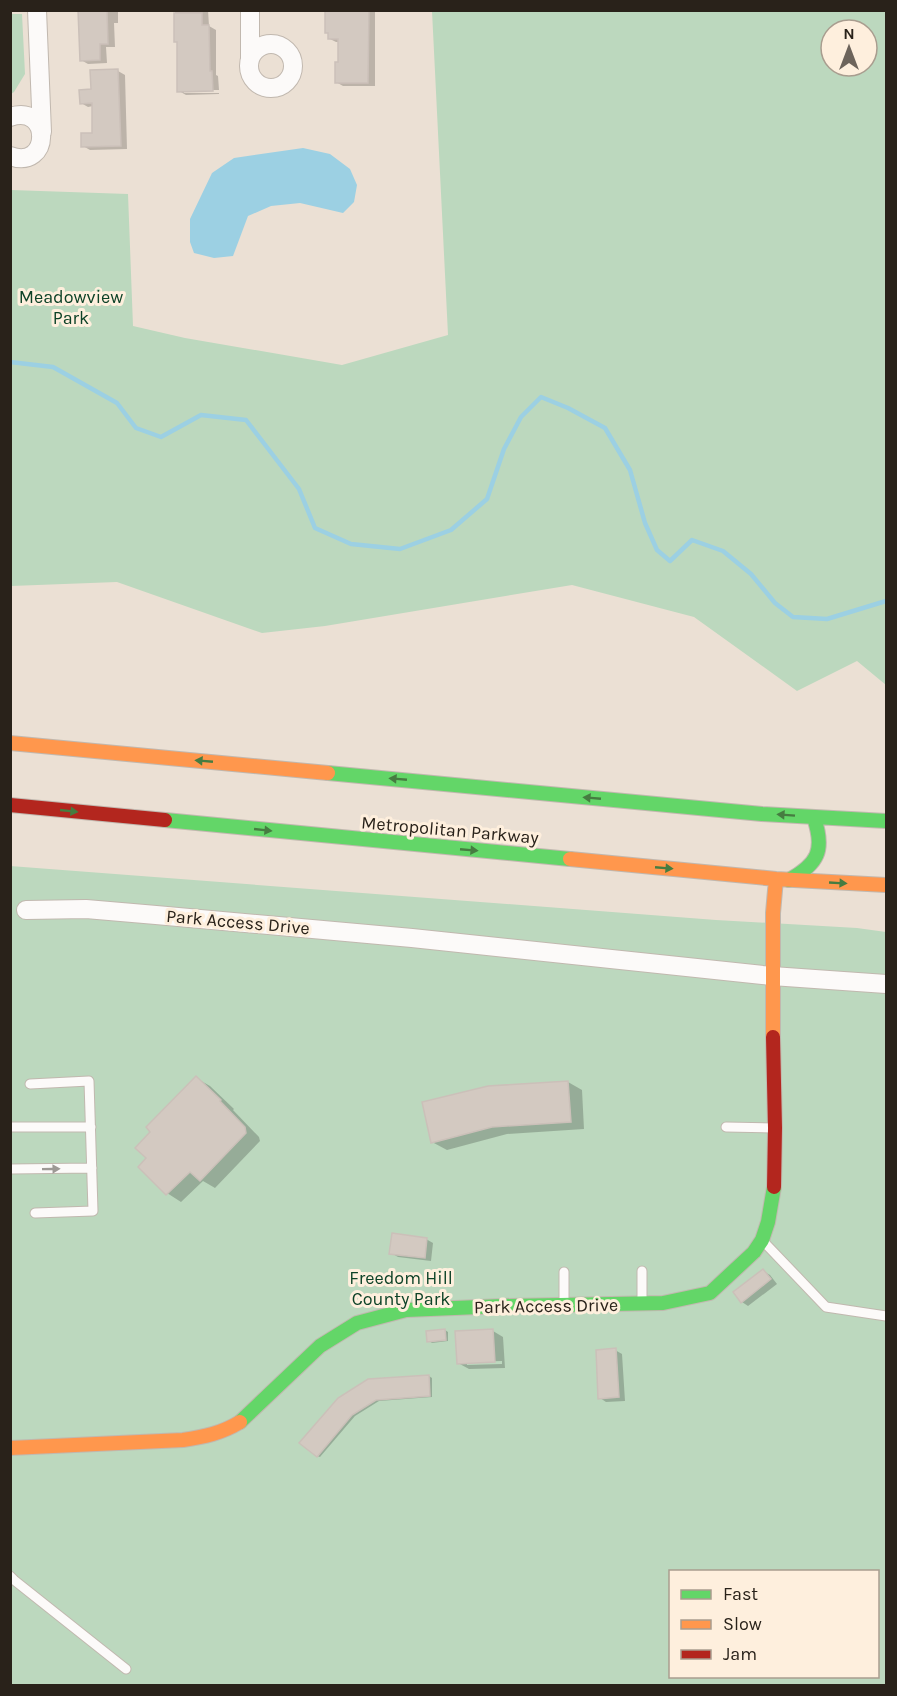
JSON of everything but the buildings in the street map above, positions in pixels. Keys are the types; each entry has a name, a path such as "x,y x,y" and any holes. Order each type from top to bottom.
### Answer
{"main road":[{"path":"10,742 814,818 886,821"},
{"name":"Metropolitan Parkway","path":"15,809 782,880 886,885"},
{"path":"782,880 805,873 813,865 820,847 814,818"},
{"name":"Park Access Drive","path":"10,1448 183,1440 225,1431 244,1420 320,1346 357,1323 406,1310 663,1304 710,1293 754,1252 762,1240 768,1222 774,1187 775,1128 773,913 782,880"}],"street":[{"path":"10,156 23,158 36,152 42,139 37,10"},
{"path":"250,10 249,68 250,75 260,86 267,88 274,88 287,82 291,76 293,62 285,49 259,38 250,29"},
{"path":"250,60 258,48 272,44"},
{"path":"15,116 31,106 40,94"},
{"path":"15,116 28,116 34,120 42,132"},
{"name":"Park Access Drive","path":"26,910 87,909 459,943 772,976 886,984"}],"lane":[{"path":"30,1084 89,1081 91,1127 93,1211 35,1213"},
{"path":"10,1127 91,1127"},
{"path":"726,1127 775,1128"},
{"path":"10,1169 92,1168"},
{"path":"762,1240 826,1307 886,1316"},
{"path":"642,1271 642,1304"},
{"path":"564,1272 564,1305"},
{"path":"10,1575 126,1669"}],"green space":[{"name":"Meadowview Park","path":"432,11 886,11 886,685 857,661 797,691 694,617 572,585 325,626 262,633 117,582 11,586 11,190 128,194 133,326 185,338 342,365 448,335"},
{"path":"11,14 22,14 25,74 11,94"},
{"name":"Freedom Hill County Park","path":"10,866 716,920 857,928 886,932 886,1685 11,1685"}],"water":[{"path":"303,148 330,154 350,169 357,185 354,202 343,213 300,203 271,206 248,216 233,256 214,258 194,253 190,242 190,219 212,173 234,158"}],"waterway":[{"path":"10,362 53,367 117,403 136,428 161,437 201,415 246,420 299,489 315,528 351,544 400,549 451,530 487,499 504,449 521,417 541,397 568,408 605,428 630,470 645,523 657,550 670,561 692,540 723,551 751,574 775,603 793,617 827,619 886,601"}],"traffic: fast":[{"path":"328,773 762,814 886,821"},
{"path":"789,880 807,868 816,855 819,839 814,818"},
{"path":"165,820 570,859"},
{"path":"240,1422 320,1346 357,1323 406,1310 663,1303 710,1293 754,1252 762,1240 768,1222 774,1187"}],"traffic: slow":[{"path":"10,743 328,773"},
{"path":"570,859 776,879 886,885"},
{"path":"773,1037 773,913 776,879"},
{"path":"10,1448 183,1440 213,1434 240,1422"}],"traffic: jam":[{"path":"10,805 165,820"},
{"path":"773,1037 774,1187"}]}
